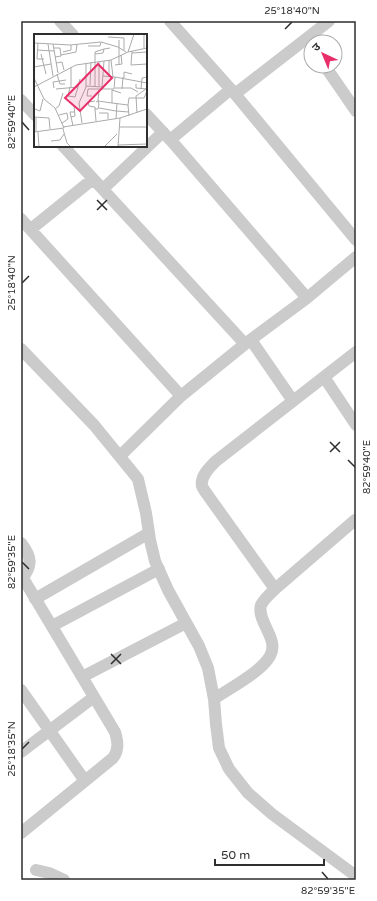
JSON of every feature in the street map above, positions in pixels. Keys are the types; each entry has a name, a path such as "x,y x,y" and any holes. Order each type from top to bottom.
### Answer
{"street":[{"path":"60,21 72,34"},
{"path":"170,21 233,91 356,240"},
{"path":"315,34 323,23"},
{"path":"103,189 166,136 303,47"},
{"path":"331,74 356,111"},
{"path":"21,100 34,114"},
{"path":"147,115 307,298"},
{"path":"64,147 248,342 294,401"},
{"path":"31,229 93,179"},
{"path":"21,219 181,396"},
{"path":"120,456 181,396 248,342 307,298 356,257"},
{"path":"21,349 94,425 138,480 155,561 168,590 199,646 208,668 214,700 219,748 229,769 248,793 272,814 356,876"},
{"path":"275,589 209,497 202,486 202,478 216,461 356,352"},
{"path":"324,377 356,425"},
{"path":"214,700 259,668 271,654 272,641 260,611 261,605 266,598 355,520"},
{"path":"35,599 149,534"},
{"path":"21,543 28,552 30,561 27,572 22,579 116,732 118,746 113,758 21,833"},
{"path":"52,626 159,569"},
{"path":"82,676 186,623"},
{"path":"21,690 85,781"},
{"path":"21,752 94,697"},
{"path":"42,880 36,870 49,873 64,880"}]}
